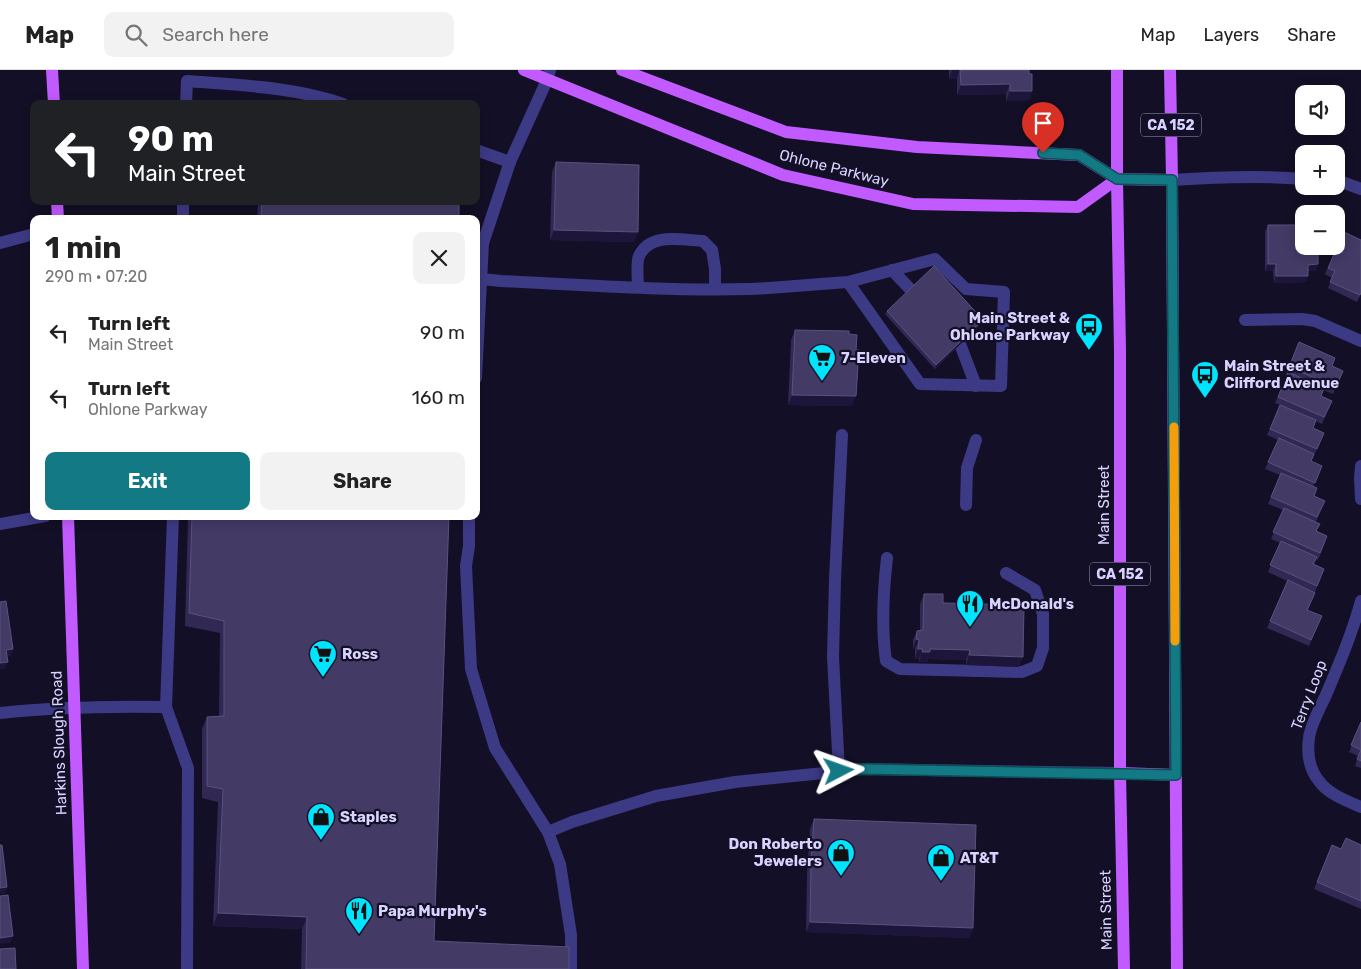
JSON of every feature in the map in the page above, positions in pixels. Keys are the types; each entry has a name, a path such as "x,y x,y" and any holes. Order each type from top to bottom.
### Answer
{"main road":[{"path":"52,70 54,100"},
{"name":"Ohlone Parkway","path":"524,70 548,75 783,174 913,204 1078,207 1117,179 1079,155 917,147 786,132 622,70"},
{"name":"Main Street","path":"1117,70 1120,351 1120,773 1124,969"},
{"name":"CA 152","path":"1170,70 1177,969"},
{"path":"1117,179 1172,180"},
{"name":"Harkins Slough Road","path":"68,520 83,969"},
{"path":"1120,773 1176,775"}],"street":[{"path":"480,312 483,243 510,162 548,75"},
{"path":"186,100 187,81 276,89 331,100"},
{"path":"480,151 510,162"},
{"path":"1172,180 1275,176 1295,178"},
{"path":"1345,183 1361,189"},
{"path":"0,243 30,235"},
{"path":"638,287 638,257 646,245 659,239 703,240 712,250 715,269 715,289"},
{"path":"482,279 501,282 750,289 848,282 935,259 966,289 1004,292 1001,386 920,384 848,282"},
{"path":"892,270 911,290"},
{"path":"1245,320 1302,319 1315,321 1361,341"},
{"path":"960,344 976,386"},
{"path":"839,771 833,657 842,435"},
{"path":"966,505 967,468 976,440"},
{"path":"1361,466 1361,499"},
{"path":"0,524 30,519"},
{"path":"173,520 166,707 188,768 187,969"},
{"path":"469,520 469,546 466,566 471,669 495,748 548,832 560,864 571,935 571,969"},
{"path":"887,558 883,596 883,639 886,660 900,670 1022,672 1037,666 1043,648 1043,614 1035,590 1006,573"},
{"name":"Terry Loop","path":"1361,601 1347,645 1309,735 1308,753 1312,768 1319,782 1346,801 1361,807"},
{"path":"0,713 123,706 166,707"},
{"path":"548,832 572,822 656,796 735,782 839,771 863,769 1120,773"}],"building":[{"path":"960,70 1029,70 1029,74 1032,74 1032,91 1010,91 1010,84 961,85"},
{"path":"556,162 639,165 638,232 554,230"},
{"path":"262,205 459,205 459,215 261,215"},
{"path":"1268,225 1295,225 1295,255 1318,255 1318,264 1308,265 1308,276 1276,276 1276,264 1268,264"},
{"path":"1345,232 1361,240 1360,295 1330,282 1335,271 1328,268 1334,255 1345,255"},
{"name":"7-Eleven","path":"934,266 983,320 936,365 887,311"},
{"name":"7-Eleven","path":"795,330 849,331 849,334 857,335 856,350 859,350 856,396 792,395"},
{"path":"1299,342 1335,358 1332,366 1343,371 1336,387 1289,367"},
{"path":"1288,372 1324,388 1321,396 1332,401 1324,417 1278,397"},
{"path":"1280,405 1316,420 1313,428 1324,433 1317,449 1270,429"},
{"path":"1279,438 1314,454 1311,461 1322,466 1315,483 1268,462"},
{"path":"1281,473 1317,488 1314,496 1325,501 1317,517 1271,497"},
{"path":"1284,508 1320,524 1316,531 1327,536 1320,553 1273,532"},
{"path":"192,520 449,520 434,941 569,947 569,969 306,969 307,917 218,913 223,789 207,786 207,717 224,716 224,621 189,613"},
{"path":"1281,541 1317,557 1313,564 1324,569 1317,586 1270,565"},
{"path":"1288,580 1315,593 1307,610 1322,616 1311,640 1270,621"},
{"name":"McDonald's","path":"924,594 943,594 943,603 1024,605 1023,657 969,655 970,650 930,649 930,652 922,652 923,649 918,649 919,640 916,639 917,631 923,630"},
{"path":"6,601 13,649 6,650 8,662 0,663 0,602"},
{"path":"1361,722 1361,750 1351,745"},
{"path":"1361,750 1361,761 1357,759"},
{"path":"814,819 976,825 973,928 810,922"},
{"path":"1346,838 1361,845 1361,901 1317,882 1332,845 1341,849"},
{"path":"0,845 2,845 7,887 0,888"},
{"path":"8,895 13,936 0,938 0,896"},
{"path":"15,948 16,969 0,969 0,949"}],"slow traffic":[{"path":"1174,427 1175,641"}],"place":[{"name":"Main Street & Ohlone Parkway","path":"1089,351"},
{"name":"7-Eleven","path":"822,382"},
{"name":"Main Street & Clifford Avenue","path":"1205,399"},
{"name":"McDonald's","path":"970,628"},
{"name":"Ross","path":"323,678"},
{"name":"Staples","path":"321,841"},
{"name":"Don Roberto Jewelers","path":"841,877"},
{"name":"AT&T","path":"941,882"},
{"name":"Papa Murphy's","path":"359,935"}],"route":[{"path":"839,771 863,769 1176,775 1172,180 1117,179 1079,155 1043,153"}]}
